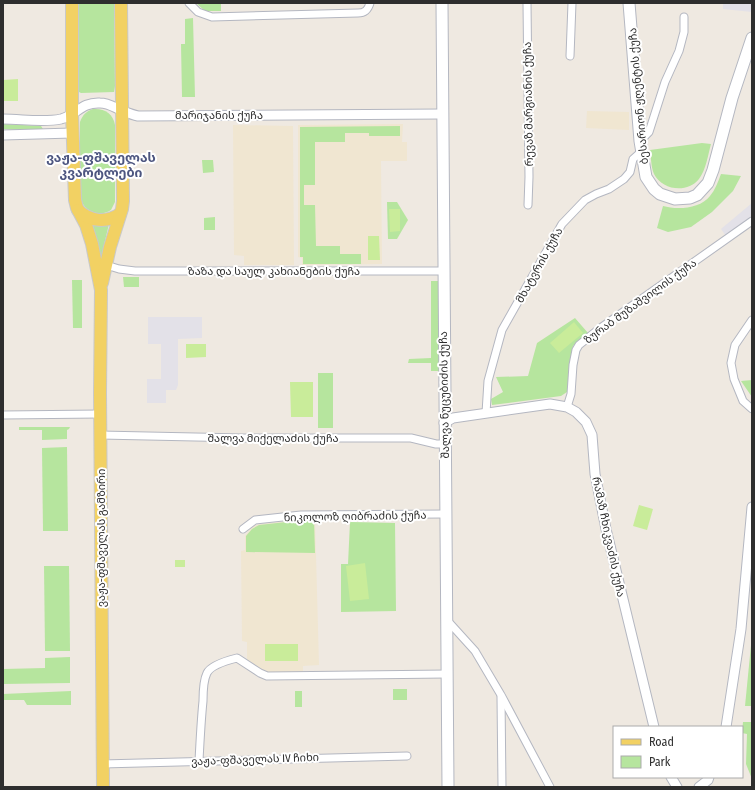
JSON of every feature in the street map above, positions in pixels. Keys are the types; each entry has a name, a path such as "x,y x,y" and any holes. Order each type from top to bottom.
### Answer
{"main road":[{"name":"ვაჟა-ფშაველას გამზირი","path":"72,3 72,133 75,200 77,209 86,226 92,244 101,290"},
{"name":"ვაჟა-ფშაველას გამზირი","path":"103,787 100,435 101,290 114,233 120,214 123,195 121,3"},
{"name":"შალვა ნუცუბიძის ქუჩა","path":"442,3 444,423 448,787"},
{"name":"ბესარიონ ჟღენტის ქუჩა","path":"629,3 641,146 646,177 654,189 660,194 675,199 690,198 697,195 708,183 713,170 732,98 752,38"},
{"path":"77,209 87,217 94,219 111,219 120,214"}],"street":[{"path":"189,3 198,12 212,17 364,13 369,8 370,3"},
{"name":"რევაზ მარგიანის ქუჩა","path":"527,3 528,205"},
{"path":"570,56 572,3"},
{"name":"მხატვრის ქუჩა","path":"486,413 488,381 502,330 562,224 585,200 617,184 630,172 633,159 649,132 665,82 679,51 684,32 684,17"},
{"name":"მარიჯანის ქუჩა","path":"3,119 61,119 72,114 86,104 95,103 110,105 138,116 442,114"},
{"path":"49,120 49,134"},
{"path":"3,135 72,133"},
{"name":"ზურაბ მუზაშვილის ქუჩა","path":"567,407 572,394 573,365 576,350 579,345 598,329 752,221"},
{"name":"ზაზა და საულ კახიანების ქუჩა","path":"106,265 119,269 135,271 443,271"},
{"path":"752,320 735,346 731,363 734,379 743,400 752,409"},
{"name":"რამაზ ჩხიკვაძის ქუჩა","path":"444,423 453,418 550,404 567,407 576,412 586,422 592,435 595,474 606,529 654,726"},
{"path":"3,415 100,414"},
{"name":"შალვა მიქელაძის ქუჩა","path":"100,435 243,438 411,438 436,444 445,444"},
{"path":"726,726 741,629 752,507"},
{"name":"ნიკოლოზ ღიბრაძის ქუჩა","path":"243,529 255,520 301,515 445,514"},
{"path":"446,618 475,652 501,695 550,787"},
{"path":"199,761 204,690 207,673 213,668 237,658 256,671 267,676 447,674"},
{"path":"501,695 502,787"},
{"name":"ვაჟა-ფშაველას IV ჩიხი","path":"102,764 407,756"},
{"path":"672,778 677,787"},
{"path":"699,787 709,778"}],"shaded area":[{"path":"723,3 752,3 752,12 723,9"},
{"path":"587,111 629,112 629,130 586,128"},
{"path":"403,124 402,142 407,142 407,161 381,161 382,264 302,265 302,258 298,257 298,125"},
{"path":"233,125 293,126 294,265 244,265 244,256 234,255"},
{"path":"752,203 752,217 726,236 721,229"},
{"path":"148,317 202,317 202,338 178,339 178,385 176,390 166,390 166,403 147,403 147,379 161,379 161,344 148,344"},
{"path":"315,518 319,665 303,666 303,672 298,675 270,675 247,662 247,642 242,641 241,551 245,550 245,536 252,527 259,524"}],"green space":[{"path":"79,3 114,3 114,92 79,92"},
{"path":"196,3 221,3 221,11 205,11"},
{"path":"193,18 195,97 182,97 181,44 185,44 185,19"},
{"path":"18,79 18,101 3,101 3,80"},
{"path":"93,109 101,109 110,114 115,125 115,202 111,210 102,213 92,212 84,206 80,197 80,122 88,111"},
{"path":"3,124 41,126 43,129 41,131 3,129"},
{"path":"400,126 400,136 369,136 369,133 345,133 345,142 315,142 315,185 304,185 304,205 315,205 316,246 340,246 340,254 361,254 361,264 303,264 303,257 300,257 300,127"},
{"path":"702,143 711,144 703,171 699,179 694,184 682,188 669,187 663,184 654,174 650,150"},
{"path":"202,160 213,160 214,172 203,173"},
{"path":"721,174 741,176 733,191 712,212 691,227 668,232 657,228 663,206 681,208 700,204 712,194"},
{"path":"387,202 397,202 408,220 397,239 388,239"},
{"path":"389,209 400,209 400,231 390,232"},
{"path":"215,217 215,230 204,230 204,218"},
{"path":"91,223 109,224 101,267"},
{"path":"368,236 379,236 380,260 368,260"},
{"path":"123,277 139,277 139,287 124,287"},
{"path":"72,280 82,280 82,328 73,328"},
{"path":"431,281 440,281 440,371 431,371 431,363 408,363 409,359 431,358"},
{"path":"575,318 588,333 573,346 570,363 570,385 567,392 561,396 492,405 491,399 503,392 496,377 528,376 537,343"},
{"path":"574,322 583,333 559,353 550,343"},
{"path":"186,344 206,344 206,357 186,358"},
{"path":"318,373 333,373 333,428 318,428"},
{"path":"752,380 752,397 741,381"},
{"path":"290,382 313,382 313,417 291,417"},
{"path":"19,427 70,427 67,430 67,439 42,440 42,430 19,430"},
{"path":"67,447 68,531 43,531 42,448"},
{"path":"639,505 653,509 647,530 633,526"},
{"path":"314,519 315,553 246,552 246,536 252,529 259,525"},
{"path":"350,522 395,523 396,611 341,612 341,564 348,564"},
{"path":"175,560 185,560 185,567 175,567"},
{"path":"365,563 369,599 350,601 346,566"},
{"path":"44,566 69,566 70,651 45,651"},
{"path":"752,635 752,706 745,706"},
{"path":"265,644 298,644 298,661 265,661"},
{"path":"70,657 70,683 3,684 3,669 45,668 45,658"},
{"path":"393,689 407,689 407,700 393,700"},
{"path":"71,691 71,705 27,705 24,700 3,700 3,694"},
{"path":"295,691 302,691 302,707 295,707"},
{"path":"743,722 752,722 752,779 746,764 747,734 743,733"}],"district":[{"name":"ვაჟა-ფშაველას კვარტლები","path":"101,164"}]}
